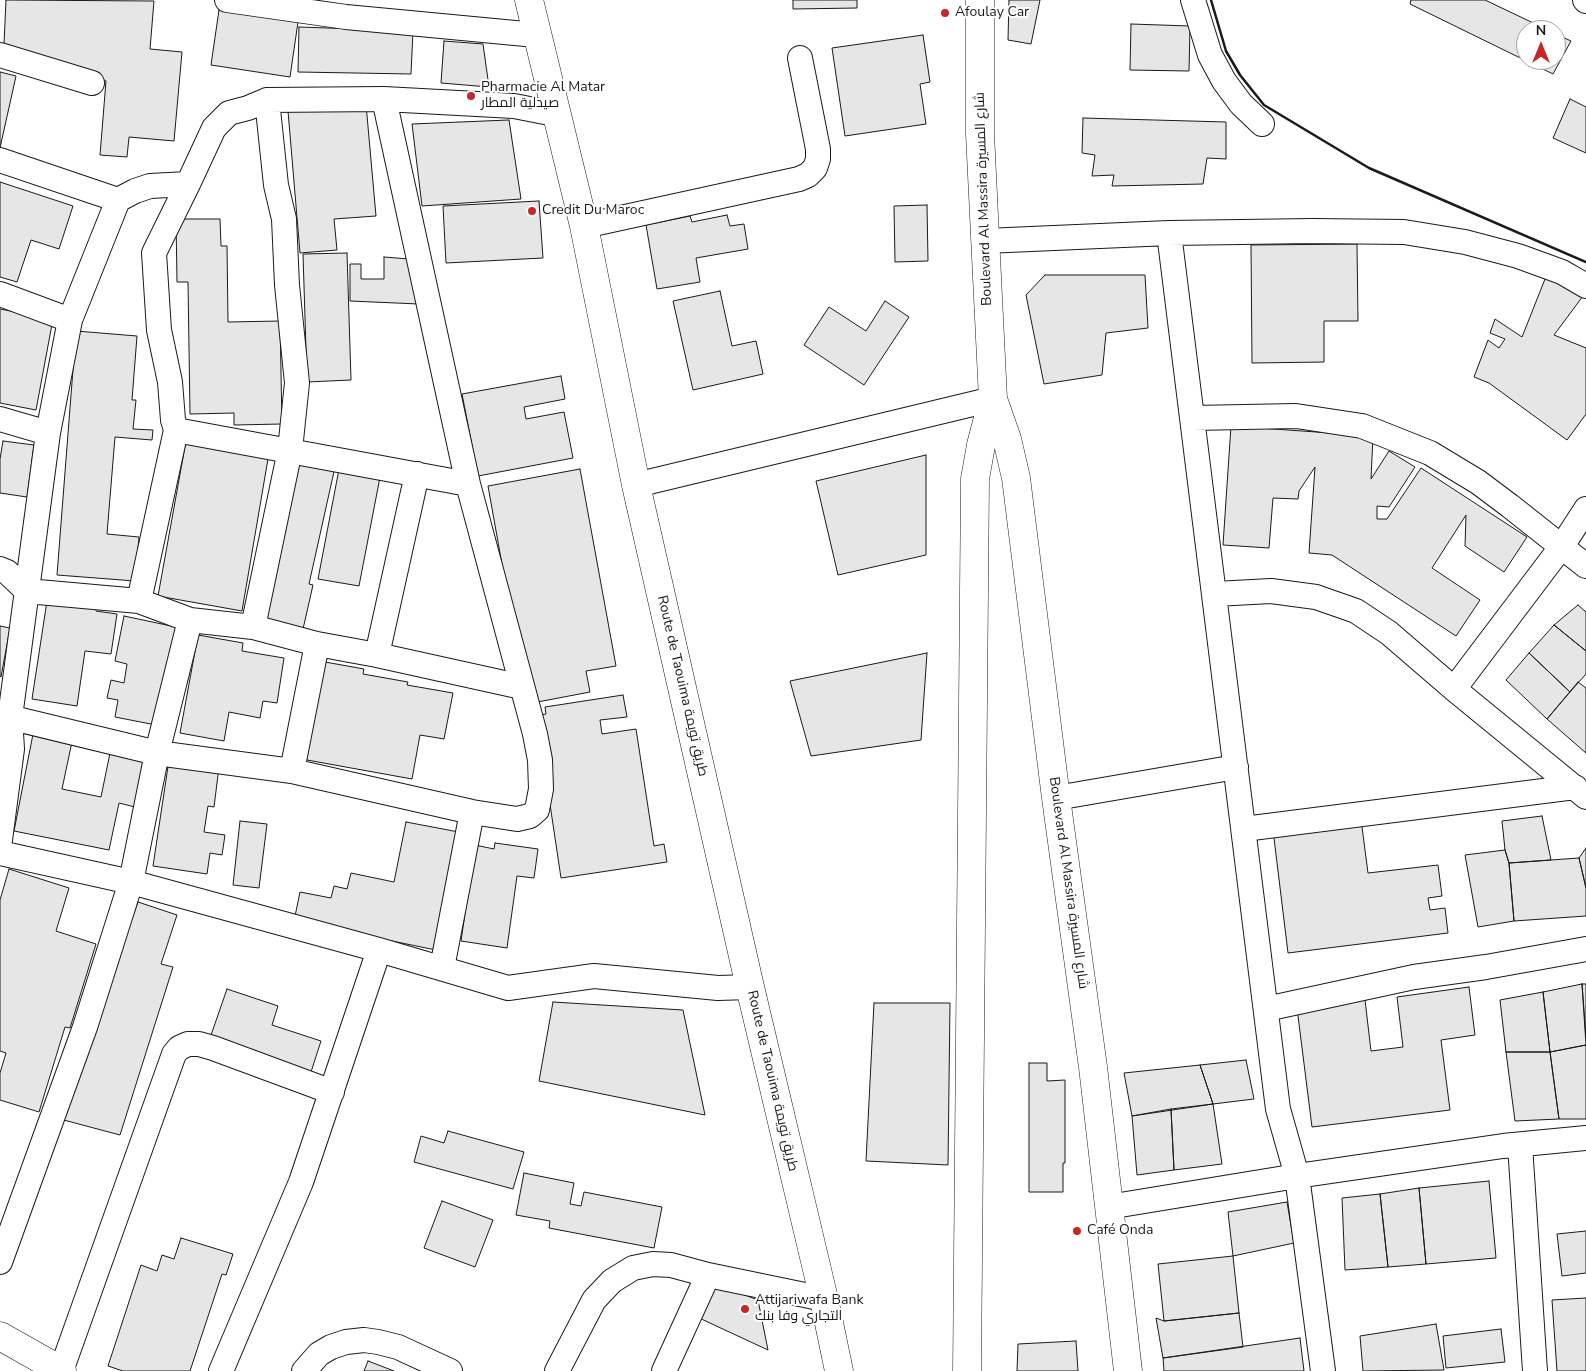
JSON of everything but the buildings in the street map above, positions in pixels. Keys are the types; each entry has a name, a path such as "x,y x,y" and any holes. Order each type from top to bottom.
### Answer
{"main road":[{"name":"Route de Taouima طريق تويمة","path":"529,0 555,114 584,226 636,485 750,987 824,1299 838,1371"},
{"name":"Boulevard Al Massira شارع المسيرة","path":"980,0 980,134 993,399 1007,439 1016,478 1056,798 1094,1067 1108,1207 1128,1371"},
{"name":"Boulevard Al Massira شارع المسيرة","path":"967,1371 975,479 981,445 993,399"},
{"path":"0,1336 62,1371"}],"street":[{"path":"227,0 346,18 536,35"},
{"path":"1193,0 1210,55 1224,81 1241,104 1262,124"},
{"path":"0,55 92,83"},
{"path":"584,226 799,179 808,175 815,168 818,159 818,149 800,58"},
{"path":"5,716 157,753 292,771 472,812 517,819 530,816 537,810 542,789 540,760 468,484 384,99"},
{"path":"139,601 176,430 170,382 159,330 154,253 214,128 229,114 266,100 384,99 514,106 555,114"},
{"path":"253,627 290,450 297,383 287,284 284,219 276,185 266,100"},
{"path":"0,160 118,200"},
{"path":"0,840 12,749 5,716 27,592 48,433 70,320 118,200 150,186 188,184"},
{"path":"985,241 1169,233 1404,232 1465,242 1518,256 1562,272 1586,286"},
{"path":"1169,233 1278,1109 1297,1176 1323,1371"},
{"path":"0,294 70,320"},
{"path":"636,485 993,399"},
{"path":"1193,418 1296,416 1362,426 1430,453 1462,472 1510,506 1586,566"},
{"path":"0,419 48,433"},
{"path":"176,430 468,484"},
{"path":"377,655 417,474"},
{"path":"1454,689 1562,546 1586,509"},
{"path":"0,569 7,572 27,592 139,601 190,620 253,627 317,644 377,655 522,687"},
{"path":"1215,594 1271,591 1316,597 1356,611 1389,633 1580,792"},
{"path":"0,1262 85,1027 131,882 157,753 190,620"},
{"path":"292,771 317,644"},
{"path":"1056,798 1236,767"},
{"path":"1244,828 1580,792"},
{"path":"442,968 472,812"},
{"path":"0,853 131,882 379,950 508,988 594,976 718,988 750,987"},
{"path":"1266,1009 1414,977 1486,968 1586,949"},
{"path":"221,1371 301,1182 379,950"},
{"path":"62,1371 174,1054 179,1048 188,1044 206,1046 332,1092"},
{"path":"1108,1207 1297,1176 1520,1145 1586,1138"},
{"path":"1520,1145 1535,1371"},
{"path":"556,1371 594,1300 612,1280 634,1268 653,1264 670,1265 708,1275 824,1299"},
{"path":"664,1371 708,1275"},
{"path":"304,1371 319,1354 331,1347 346,1342 364,1340 398,1347 450,1371"}],"wall":[{"path":"1211,0 1226,51 1240,75 1264,105 1369,168 1586,262"}],"place":[{"name":"Afoulay Car","path":"945,13"},
{"name":"Pharmacie Al Matar صيدلية المطار","path":"471,96"},
{"name":"Credit Du Maroc","path":"532,211"},
{"name":"Café Onda","path":"1077,1231"},
{"name":"Attijariwafa Bank التجاري وفا بنك","path":"745,1309"}]}
